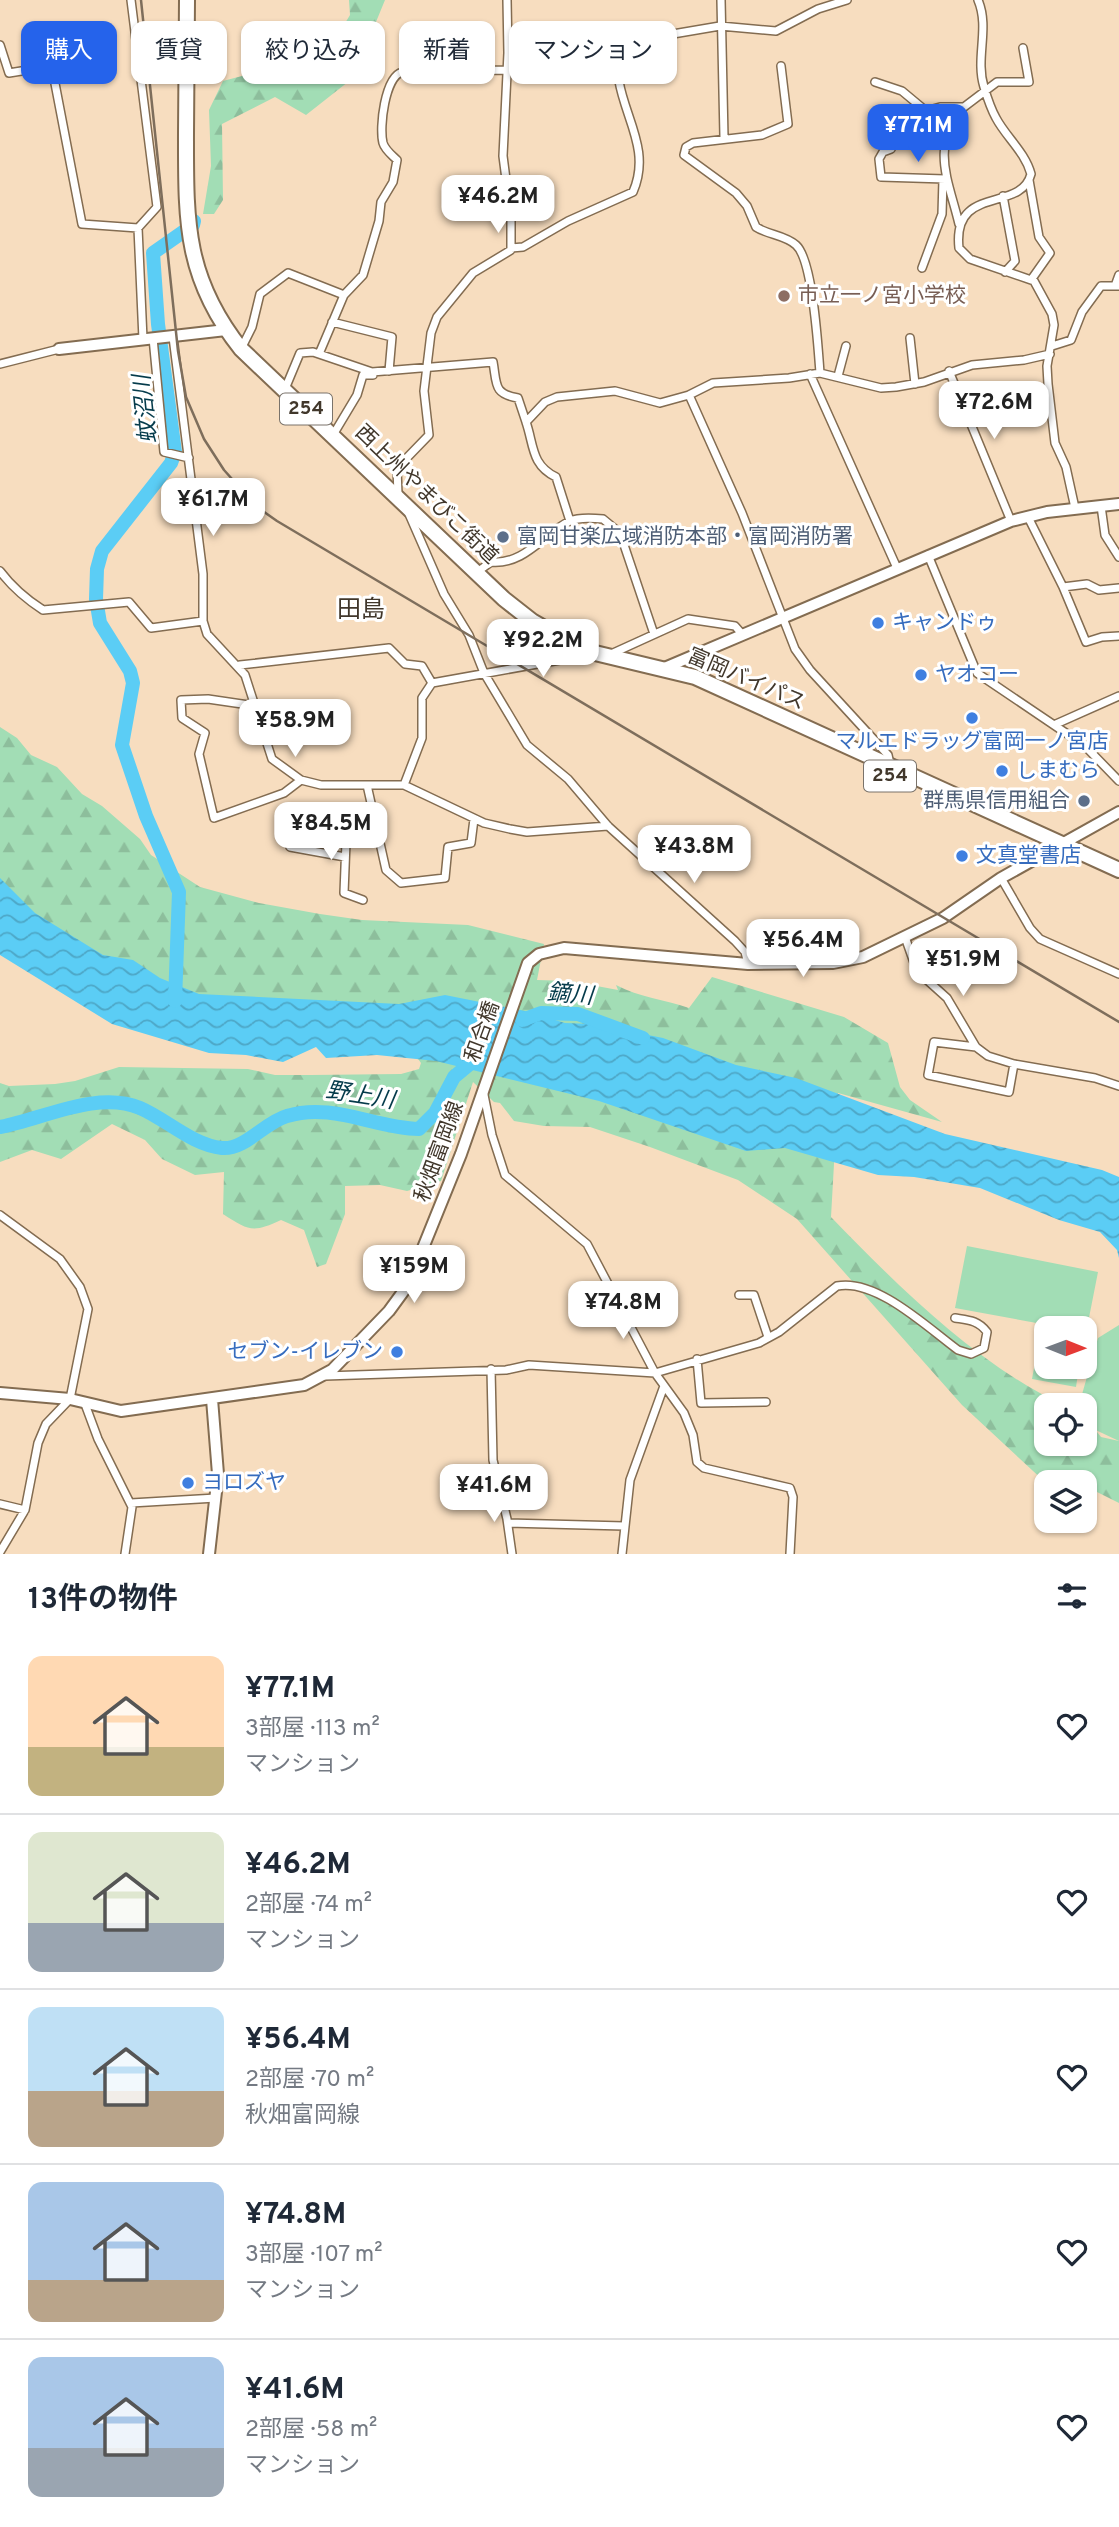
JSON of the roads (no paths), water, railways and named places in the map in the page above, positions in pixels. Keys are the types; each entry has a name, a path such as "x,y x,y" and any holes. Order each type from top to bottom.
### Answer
{"highway":[{"name":"西上州やまびこ街道","path":"187,0 188,237 196,268 226,330 241,349 401,502 476,573 532,621 601,654 662,668"},
{"name":"富岡バイパス","path":"662,668 695,677 890,766 1119,880"},
{"name":"富岡バイパス","path":"662,668 692,685 1058,848 1119,870"}],"main road":[{"path":"59,349 226,330"},
{"path":"662,668 1011,521 1075,508 1119,504"},
{"path":"748,964 833,963 863,957 943,918 1001,878 1119,813"},
{"name":"和合橋","path":"487,1079 528,963 551,949 748,964"},
{"name":"秋畑富岡線","path":"0,1393 70,1399 121,1411 304,1385 324,1376 389,1311 408,1286 487,1079"},
{"path":"209,1554 218,1455 212,1399"}],"street":[{"path":"131,0 157,207 138,228 148,338 164,452 186,457"},
{"path":"507,0 508,53 503,156 511,218 511,248 504,257 473,273 437,317 432,333 424,391 429,435 397,468 401,502 444,594 469,635 484,673 527,745 568,779 608,826 735,941 745,953 748,964"},
{"path":"721,0 724,137 721,142 690,144 685,150 685,157 736,194 747,206 756,227 793,242 802,250 810,284 820,373"},
{"path":"677,33 720,26 776,31 817,9 846,0"},
{"path":"978,0 984,21 980,57 985,90 995,118 1027,162 1031,174 1029,180 1038,237 1050,253 1031,280"},
{"path":"0,45 9,73 46,66 54,73 82,224 138,228"},
{"path":"942,214 942,156 952,126 964,107 998,82 1029,82 1023,47"},
{"path":"724,137 762,135 788,124 781,66"},
{"path":"319,354 344,295 363,275 379,221 381,202 393,182 397,160 385,147 382,139 385,102 394,78 402,72 506,70"},
{"path":"876,82 902,91 926,111 940,107 964,107"},
{"path":"511,248 523,247 568,221 633,192 636,184 638,135 620,84"},
{"path":"891,149 883,152 879,159 881,177 944,179"},
{"path":"944,179 959,224 959,248 964,255 1031,280 1041,290 1052,314 1048,384 1055,443 1066,467 1075,508"},
{"path":"959,224 969,212 1017,191 1029,180"},
{"path":"1003,196 1015,261 1005,272"},
{"path":"922,268 942,214 951,198"},
{"path":"241,349 252,327 260,294 288,274 344,295"},
{"path":"526,422 545,402 557,397 615,391 660,403 689,395 713,383 820,373 881,388 915,383 949,371 1051,350 1071,340 1082,312 1101,286 1117,286 1119,275"},
{"path":"332,323 392,337 389,371"},
{"path":"173,337 186,457 203,574 203,621 207,634 240,665 256,706 271,759 301,780 321,785 404,785 474,819 527,832 608,826"},
{"path":"910,338 915,383"},
{"path":"838,376 846,346"},
{"path":"0,364 59,349"},
{"path":"285,389 300,353 319,354 375,372 493,362 499,391 503,396 518,398 536,461 544,471 556,477 570,521"},
{"path":"949,371 1011,521"},
{"path":"333,435 357,395 363,375 373,375 375,372"},
{"path":"810,374 897,568"},
{"path":"689,395 742,513 795,649 810,670 888,755 890,766"},
{"path":"1101,506 1105,536 1119,557"},
{"path":"1028,517 1063,587 1086,642 1102,636 1119,636"},
{"path":"476,573 491,562 499,563 537,548 570,521 603,519 620,533 654,634"},
{"path":"928,555 977,673 1085,746 1119,781"},
{"path":"0,571 13,589 24,593 43,610 129,601 151,628 203,621"},
{"path":"1063,587 1087,583 1099,590 1119,588"},
{"path":"404,785 422,738 422,698 432,683 601,654 688,619 736,626 742,634"},
{"path":"240,665 389,648 405,664 422,666 432,683"},
{"path":"1056,724 1119,696"},
{"path":"256,706 208,699 181,700 181,719 205,733 199,754 214,818 284,793 301,780"},
{"path":"367,785 386,870 401,883 411,884 445,878 448,847 471,843 474,819"},
{"path":"363,900 344,893 346,842 376,832"},
{"path":"290,846 345,857"},
{"path":"1001,878 1030,928 1040,939 1119,974"},
{"path":"905,937 917,971 947,998 976,1047 988,1056 1014,1064 1095,1078 1119,1086"},
{"path":"1110,970 1119,964"},
{"path":"976,1047 934,1042 928,1075 1009,1091 1014,1064"},
{"path":"483,1091 492,1135 505,1175 587,1244 655,1373 684,1413 693,1436 697,1462 704,1468 790,1488 793,1497 790,1554"},
{"path":"0,1214 60,1259 86,1299 85,1330 70,1399 46,1424 38,1443 25,1510 0,1552"},
{"path":"324,1376 529,1365 655,1373 759,1343 779,1332 838,1286 847,1284 875,1290 958,1350 971,1354 984,1348 987,1332 982,1325 974,1320 955,1318"},
{"path":"739,1295 754,1296 768,1337"},
{"path":"697,1359 701,1403 766,1402"},
{"path":"491,1368 493,1460 508,1523 512,1554"},
{"path":"622,1554 630,1480 664,1386"},
{"path":"85,1404 98,1439 131,1503 133,1516 125,1554"},
{"path":"131,1503 216,1498"},
{"path":"0,1504 25,1510"},
{"path":"508,1523 624,1526"}],"water":[{"path":"0,878 35,913 103,955 133,960 160,978 199,994 399,1004 445,995 525,1011 565,1023 593,1024 663,1038 736,1065 796,1078 945,1134 1102,1170 1119,1177 1119,1258 1117,1250 1100,1232 1059,1220 980,1188 914,1177 878,1175 785,1148 746,1151 599,1101 436,1061 377,1055 326,1058 316,1047 283,1062 246,1055 209,1053 112,1024 0,955"}],"waterway":[{"name":"蚊沼川","path":"175,1001 179,892 146,816 122,745 133,683 130,671 100,623 96,599 97,569 102,551 171,463 175,452 158,324 153,253 193,225 194,221"},
{"name":"鏑川","path":"522,1020 541,1013 578,1014 643,1038"},
{"name":"野上川","path":"0,1127 70,1108 106,1102 140,1108 200,1142 222,1148 239,1145 279,1119 304,1112 337,1114 419,1129 435,1113 454,1077 478,1057"}],"railway":[{"path":"141,0 178,351 186,397 204,439 224,470 257,507 1119,1022"}],"place":[{"name":"市立一ノ宮小学校","path":"784,296"},
{"name":"富岡甘楽広域消防本部・富岡消防署","path":"503,537"},
{"name":"キャンドゥ","path":"878,623"},
{"name":"ヤオコー","path":"921,675"},
{"name":"マルエドラッグ富岡一ノ宮店","path":"972,718"},
{"name":"しまむら","path":"1002,771"},
{"name":"群馬県信用組合","path":"1084,801"},
{"name":"文真堂書店","path":"962,856"},
{"name":"セブン-イレブン","path":"397,1352"},
{"name":"ヨロズヤ","path":"188,1483"}],"district":[{"name":"田島","path":"361,611"}]}
